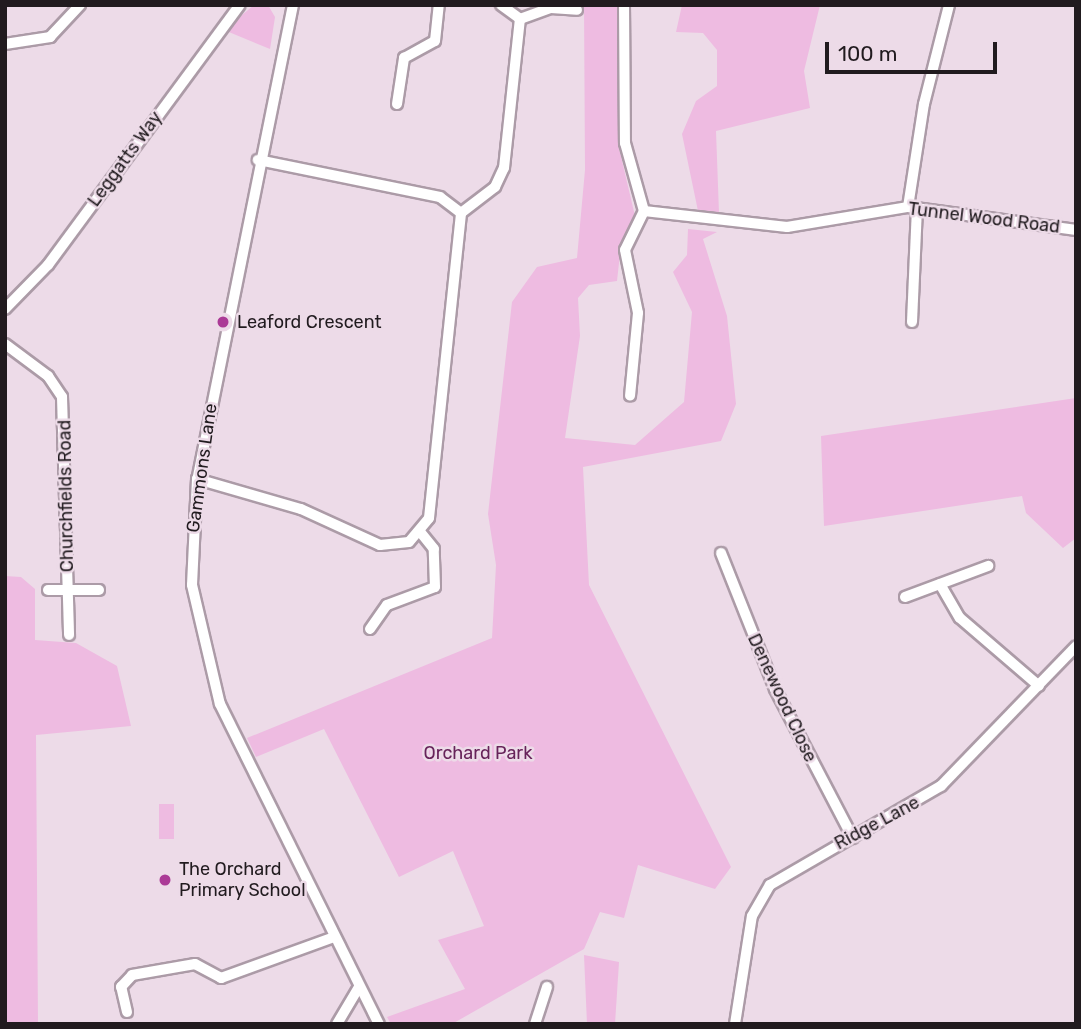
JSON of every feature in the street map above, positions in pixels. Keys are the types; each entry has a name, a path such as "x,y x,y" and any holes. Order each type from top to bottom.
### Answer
{"street":[{"path":"5,44 50,37 80,5"},
{"name":"Leggatts Way","path":"5,309 48,265 240,5"},
{"name":"Gammons Lane","path":"293,5 258,160 197,479 192,585 209,674 334,937 379,1024"},
{"path":"397,103 404,58 435,41 439,5"},
{"path":"501,5 520,19"},
{"path":"624,5 625,143 644,211 625,250 638,313 630,396"},
{"path":"912,322 913,207 926,92 949,5"},
{"path":"520,19 551,8 577,10"},
{"path":"197,479 293,506 380,545 402,544 421,533 429,518 461,212 495,187 504,168 520,19"},
{"path":"258,160 440,197 461,212"},
{"name":"Tunnel Wood Road","path":"644,211 787,227 913,207 1075,226"},
{"name":"Churchfields Road","path":"5,344 48,376 62,397 69,635"},
{"path":"370,629 387,605 435,587 434,549 421,533"},
{"name":"Denewood Close","path":"721,553 775,689 853,838"},
{"path":"905,597 988,566"},
{"path":"940,584 960,618 1039,686"},
{"name":"Churchfields Road","path":"48,590 99,590"},
{"name":"Ridge Lane","path":"735,1024 748,931 761,896 786,871 853,838 941,786 1076,646"},
{"path":"127,1012 121,987 132,975 195,964 221,978 334,937"},
{"path":"337,1024 359,987"},
{"path":"535,1024 547,987"}],"green space":[{"path":"254,5 268,5 275,17 270,49 224,30"},
{"name":"Orchard Park","path":"584,5 619,5 619,148 635,216 621,245 617,281 589,285 578,298 580,336 565,438 635,445 684,402 692,312 673,272 687,255 688,229 717,232 703,239 727,316 736,404 721,441 583,467 589,585 731,867 715,889 638,865 624,918 600,912 584,949 452,1024 391,1024 387,1017 465,989 438,940 484,926 453,851 399,877 324,729 256,757 247,738 492,638 496,565 488,514 512,302 537,267 577,258 585,170"},
{"path":"682,5 820,5 804,71 810,108 716,131 719,213 698,211 682,134 696,101 717,86 717,50 703,33 676,32"},
{"path":"1076,398 1076,538 1063,548 1026,513 1022,496 824,526 821,436"},
{"path":"5,576 21,577 35,589 35,640 76,643 117,666 131,726 36,735 38,1024 5,1024"},
{"path":"159,804 174,804 174,839 159,839"},
{"path":"584,955 619,962 615,1024 587,1024"}],"place":[{"name":"Leaford Crescent","path":"223,322"},
{"name":"The Orchard Primary School","path":"165,880"}]}
